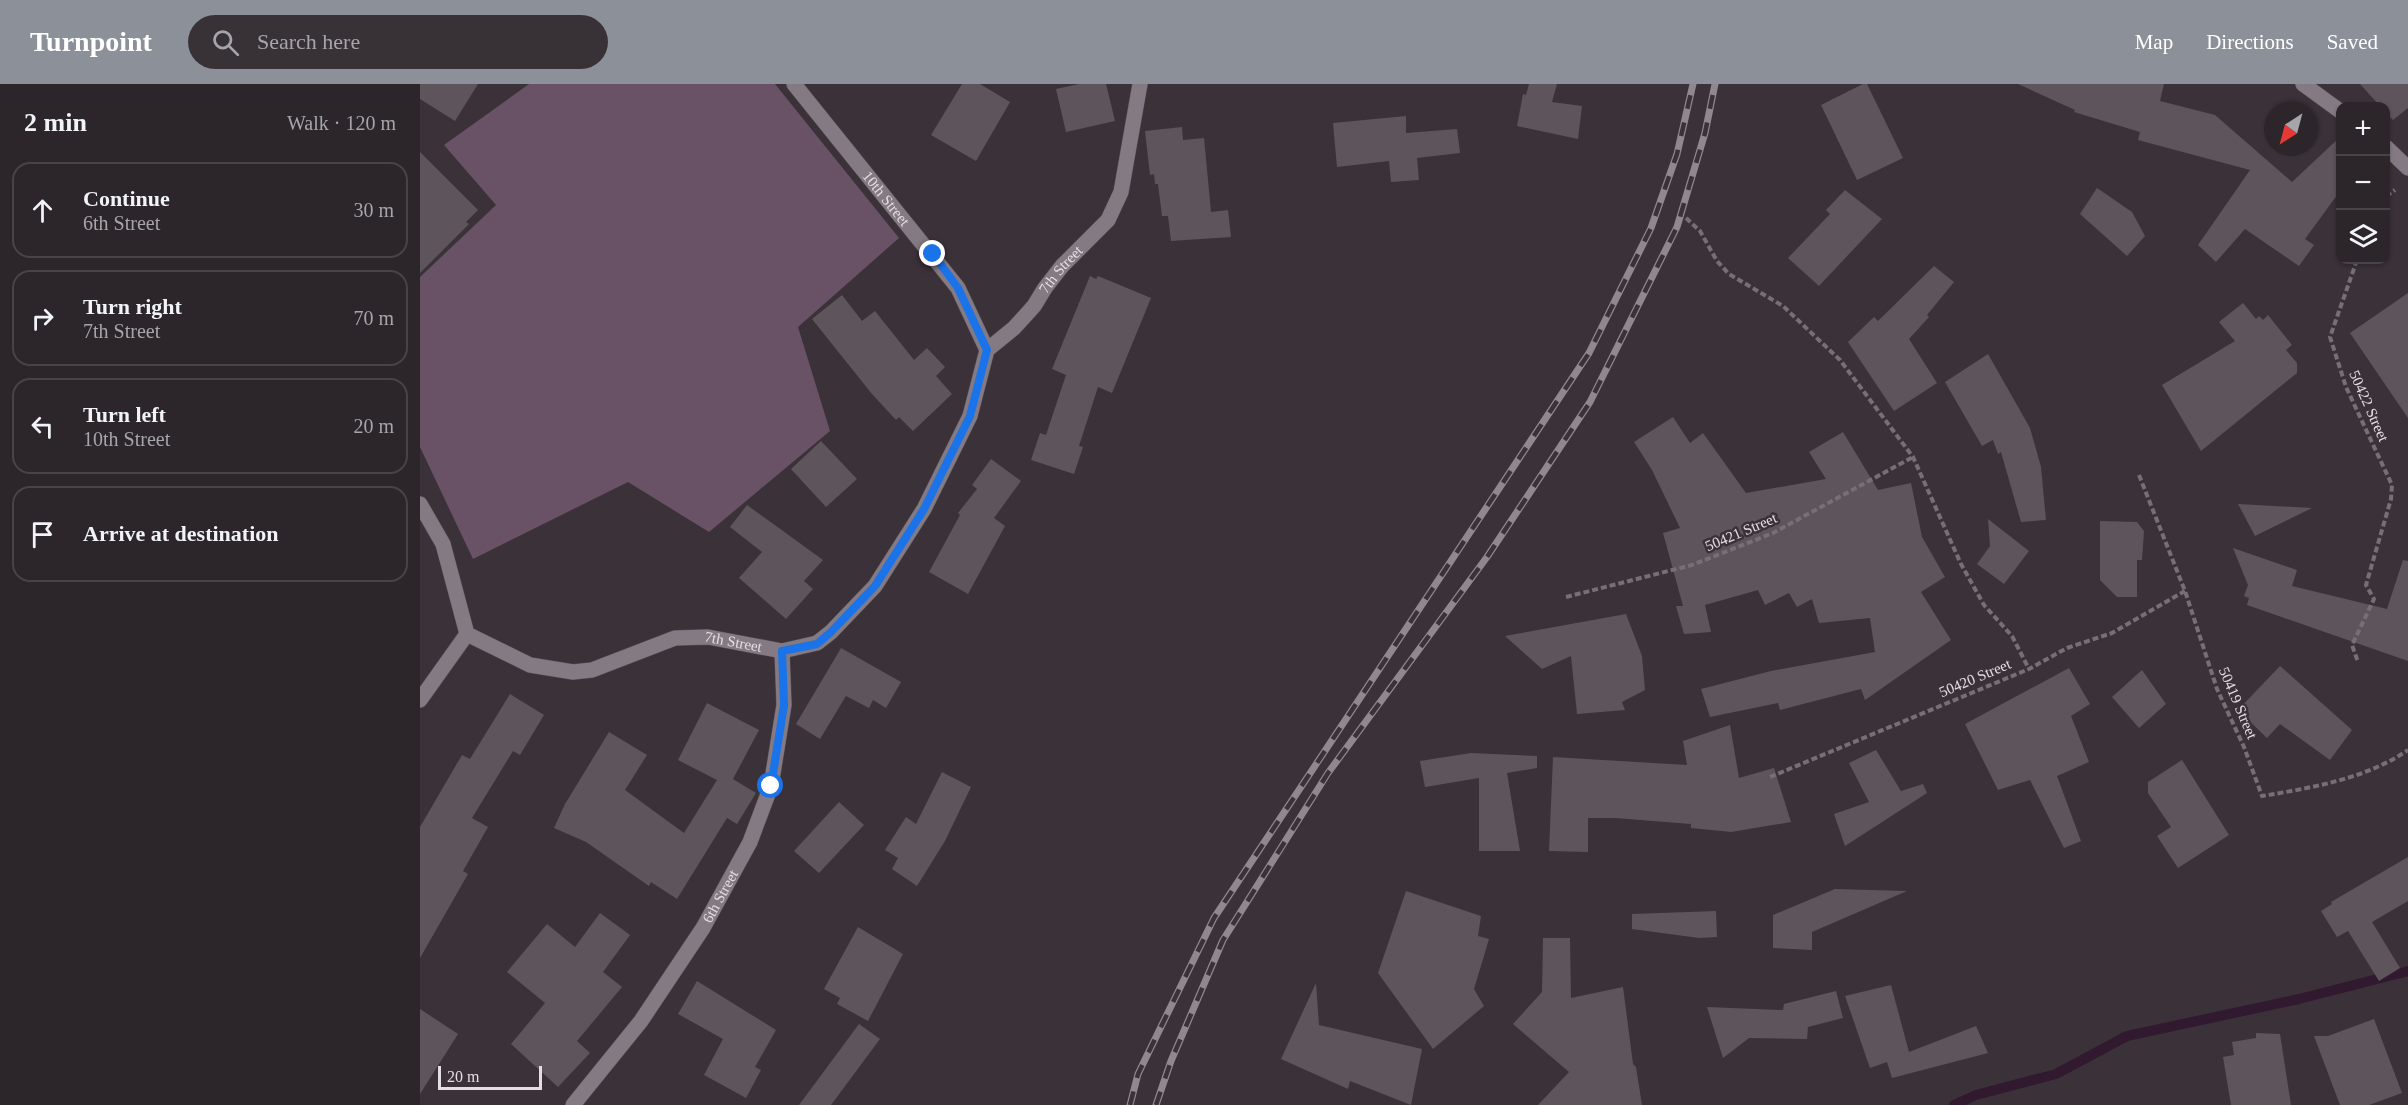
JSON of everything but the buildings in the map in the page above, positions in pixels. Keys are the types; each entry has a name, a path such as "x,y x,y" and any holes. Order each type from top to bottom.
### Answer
{"street":[{"name":"10th Street","path":"794,84 958,288 987,350"},
{"name":"7th Street","path":"467,634 530,665 573,672 592,670 675,638 708,637 782,651 817,644 875,586 924,509 970,416 987,350 1014,328 1034,306 1062,266 1108,220 1121,192 1140,84"},
{"path":"2303,84 2336,108"},
{"path":"2390,152 2408,168"},
{"path":"420,504 443,544 467,634 420,700"},
{"name":"6th Street","path":"573,1105 640,1021 703,928 750,842 771,786 784,705 782,651"}],"path":[{"path":"1686,218 1700,231 1717,261 1729,274 1783,306 1840,360 1913,457 1961,564 1984,605 2012,636 2029,669"},
{"name":"50422 Street","path":"2356,264 2330,337 2346,387 2392,485 2391,499 2366,585 2374,599 2352,645 2358,662"},
{"name":"50421 Street","path":"1566,597 1692,565 1773,533 1913,457"},
{"name":"50419 Street","path":"2139,475 2185,591 2217,688 2244,747 2262,796 2339,780 2396,759 2408,750"},
{"name":"50420 Street","path":"1770,777 2029,669 2067,648 2112,633 2185,591"}],"shaded area":[{"path":"529,84 775,84 899,238 798,327 830,431 709,532 628,482 473,559 420,447 420,277 496,205 444,145"}],"waterway":[{"path":"1954,1105 1976,1095 2056,1074 2127,1036 2299,999 2408,971"}],"railway":[{"path":"1130,1105 1138,1074 1214,918 1589,353 1651,228 1677,154 1693,84"},
{"path":"1156,1105 1171,1061 1223,940 1328,773 1487,557 1590,402 1677,227 1705,133 1715,84"}],"route":[{"path":"771,786 784,705 782,651 817,644 875,586 924,509 970,416 987,350 958,288 933,254"}]}
